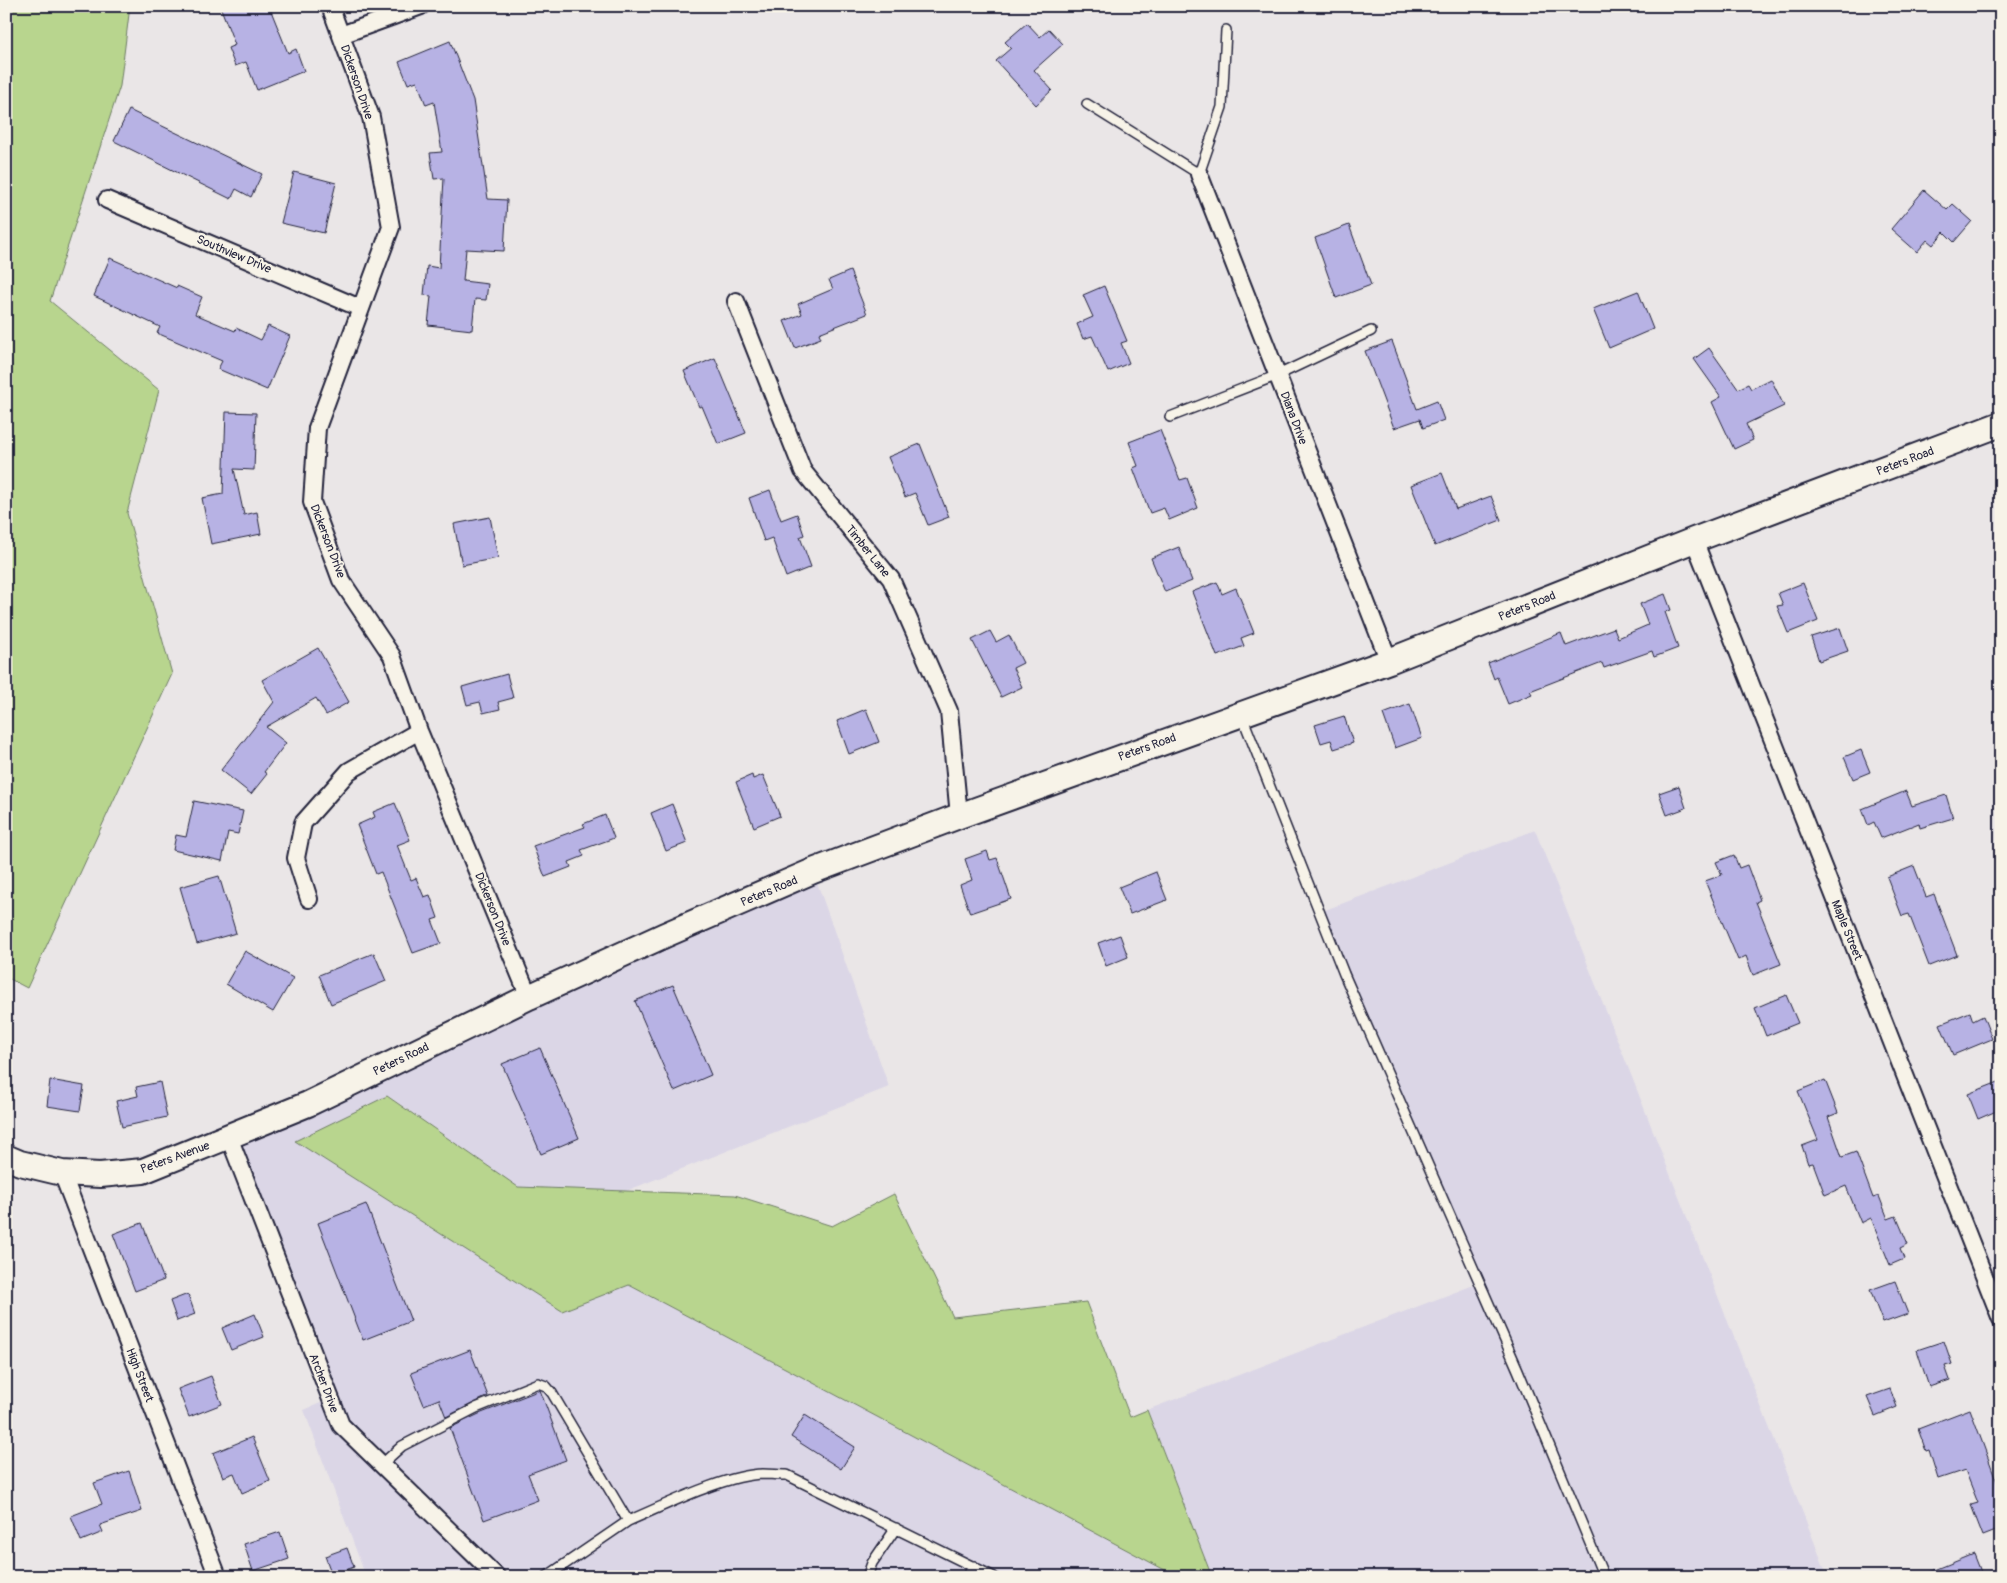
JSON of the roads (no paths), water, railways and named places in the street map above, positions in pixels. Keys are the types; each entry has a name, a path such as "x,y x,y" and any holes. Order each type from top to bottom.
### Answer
{"street":[{"name":"Dickerson Drive","path":"330,6 371,117 391,227 317,428 312,502 341,580 392,656 419,731 529,997"},
{"path":"341,35 421,6"},
{"name":"Diana Drive","path":"1199,174 1389,661"},
{"name":"Southview Drive","path":"107,200 360,308"},
{"name":"Timber Lane","path":"736,301 803,471 891,579 945,702 948,711 959,816"},
{"name":"Peters Road","path":"308,1104 529,997 664,935 813,871 1241,713 1389,661 1694,540 2001,424"},
{"name":"Maple Street","path":"1694,540 2001,1319"},
{"path":"309,899 296,858 303,823 349,771 419,731"},
{"name":"Peters Avenue","path":"6,1157 20,1163 62,1174 100,1175 143,1171 308,1104"},
{"name":"Archer Drive","path":"229,1137 341,1425 497,1577"},
{"name":"High Street","path":"62,1174 218,1577"}],"lane":[{"path":"1087,104 1199,174 1222,107 1226,30"},
{"path":"1170,417 1278,375 1372,331"},
{"path":"1241,713 1344,974 1518,1370 1604,1577"},
{"path":"382,1465 402,1446 476,1408 538,1383 546,1386 552,1393 628,1521"},
{"path":"546,1577 628,1521 706,1488 762,1474 787,1475 994,1577"},
{"path":"867,1577 872,1563 896,1528"},
{"path":"967,1577 974,1566"}]}
